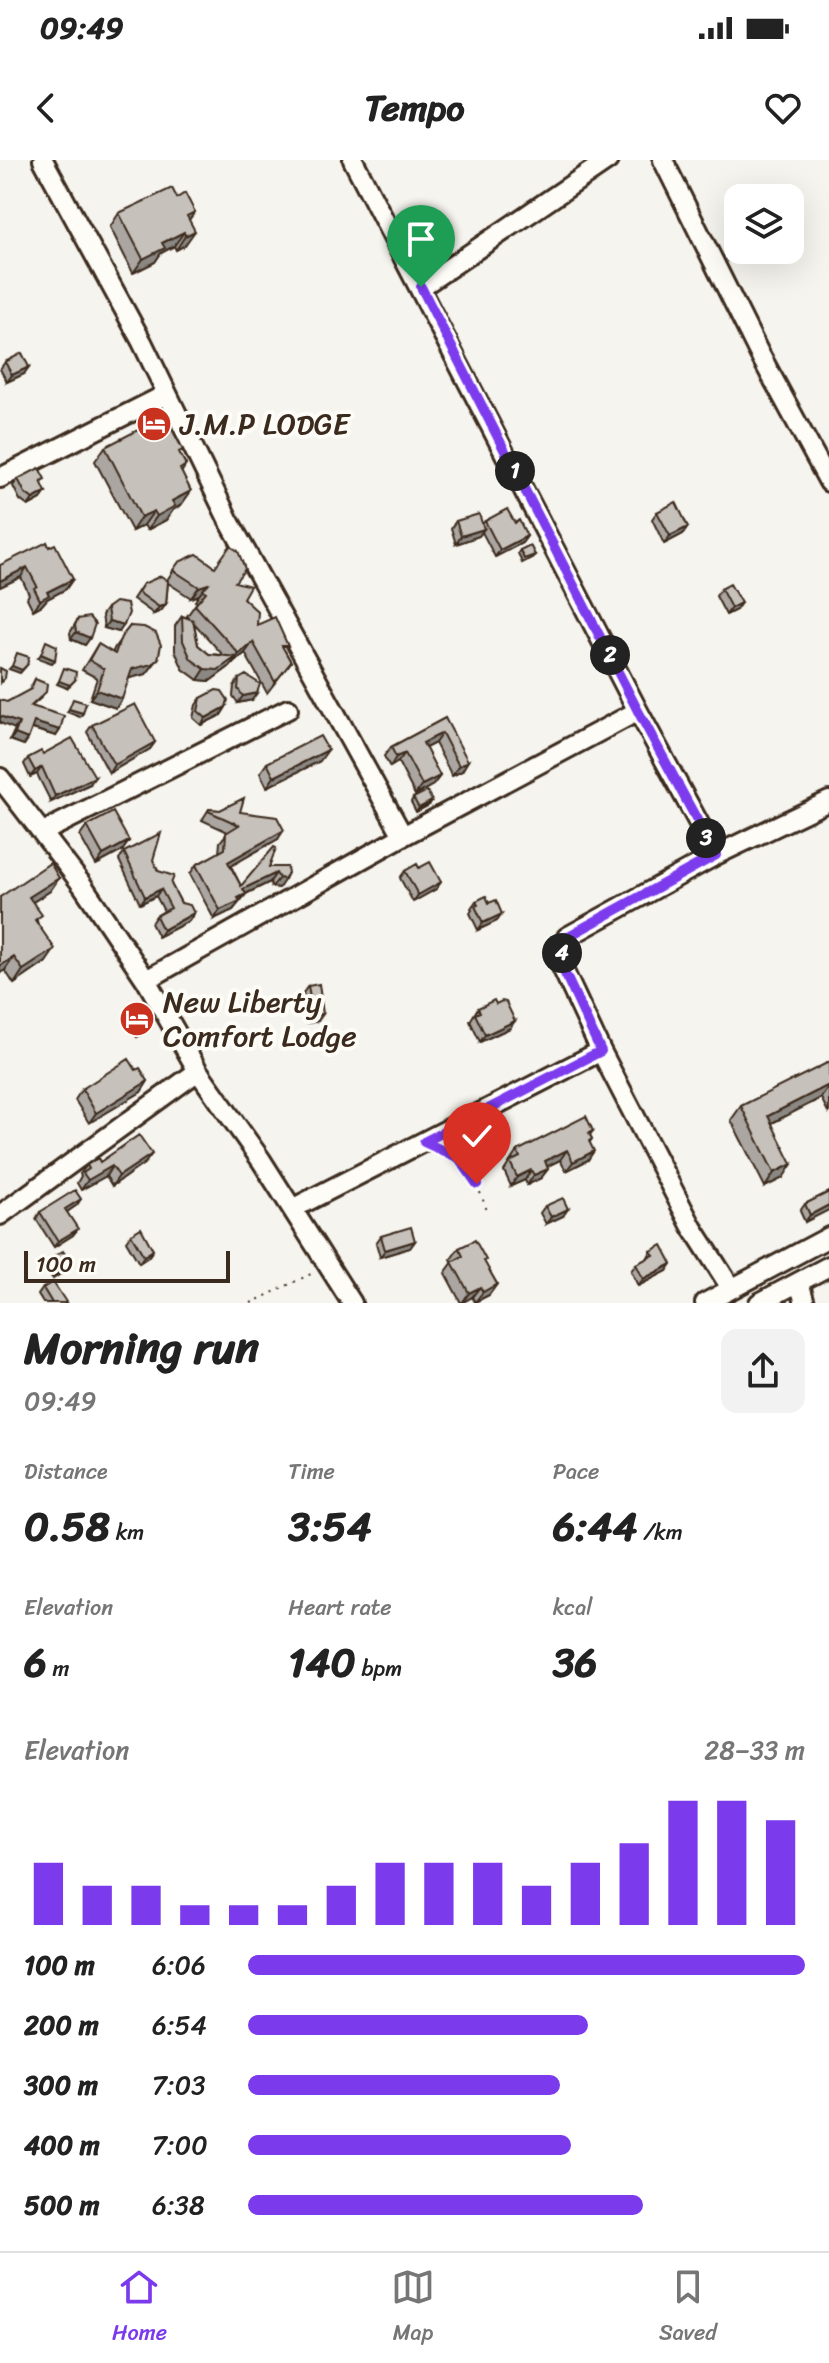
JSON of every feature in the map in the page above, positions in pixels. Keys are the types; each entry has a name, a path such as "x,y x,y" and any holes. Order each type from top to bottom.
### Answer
{"street":[{"path":"43,160 167,394 228,519 403,836"},
{"path":"353,160 638,711 716,855"},
{"path":"421,287 608,160"},
{"path":"663,160 759,353 829,482"},
{"path":"0,478 167,394"},
{"path":"43,832 288,709"},
{"path":"146,980 403,836 638,711"},
{"path":"0,778 83,886 146,980 198,1071 352,1303"},
{"path":"731,1288 692,1227 601,1051 560,963 567,937 716,855 829,801"},
{"path":"292,1209 601,1051"},
{"path":"0,1215 198,1071"},
{"path":"705,1303 829,1237"},
{"path":"759,1303 829,1266"},
{"path":"799,1282 805,1303"}],"path":[{"path":"424,1142 459,1158 469,1169 488,1213"},
{"path":"251,1303 299,1282 328,1265"}],"building":[{"path":"172,188 177,198 185,193 195,212 187,216 195,231 185,236 184,232 162,243 165,248 143,259 119,213"},
{"path":"22,353 29,367 12,375 5,362"},
{"path":"165,416 183,450 179,452 186,465 180,469 191,491 172,501 175,506 157,516 154,511 141,517 105,447"},
{"path":"39,468 45,479 41,481 46,492 33,499 25,493 18,479"},
{"path":"676,502 688,527 670,536 657,512"},
{"path":"507,509 515,523 519,520 527,536 500,550 485,521"},
{"path":"479,514 484,529 461,536 456,521"},
{"path":"47,542 49,547 55,544 73,579 47,592 49,595 40,600 27,567 0,581 0,565"},
{"path":"530,545 535,555 524,559 520,550"},
{"path":"230,546 238,551 245,569 235,582 250,586 243,598 258,612 257,625 275,617 288,646 282,646 291,662 275,682 253,642 239,654 195,605 206,592 203,590 208,584 199,587 173,570 179,562 197,554 215,567"},
{"path":"161,576 168,581 166,604 159,607 138,592 143,584"},
{"path":"730,584 741,603 731,608 721,589"},
{"path":"115,602 127,604 129,613 124,625 109,621 107,608"},
{"path":"182,616 193,620 198,645 209,654 236,657 218,670 205,669 191,659 183,641"},
{"path":"89,617 95,624 90,638 76,632 75,625 78,619"},
{"path":"130,626 144,627 156,633 161,645 158,659 152,664 132,669 122,699 97,690 104,669 89,660 98,644 115,654 121,637"},
{"path":"46,641 57,646 55,660 41,654"},
{"path":"17,653 29,657 22,670 12,666"},
{"path":"0,668 6,671 0,683"},
{"path":"64,668 76,672 75,680 70,685 59,681"},
{"path":"246,675 260,684 257,693 243,696 238,689 239,679"},
{"path":"35,679 47,684 46,692 31,706 64,716 60,730 34,722 28,739 15,734 19,723 0,716 0,700 7,702 31,689"},
{"path":"216,690 222,691 228,700 226,707 206,718 198,711 201,698"},
{"path":"73,699 86,703 83,713 69,709"},
{"path":"135,704 155,742 114,765 92,725"},
{"path":"445,718 468,761 459,766 442,733 423,743 440,776 422,785 405,753 396,757 391,747"},
{"path":"320,736 328,750 274,777 267,763"},
{"path":"72,738 95,777 55,796 42,767 35,771 28,758 41,751 43,754"},
{"path":"427,791 432,801 419,808 413,798"},
{"path":"244,798 240,812 277,817 284,830 228,862 241,886 274,847 269,867 287,867 288,873 285,879 279,878 276,873 243,889 246,894 238,898 240,901 220,910 196,865 225,849 226,833 239,825 209,809 220,810"},
{"path":"113,812 129,841 103,855 87,826"},
{"path":"161,833 153,860 158,871 174,876 171,884 181,903 190,905 194,913 163,930 156,916 171,908 161,889 145,897 124,852"},
{"path":"430,862 441,882 418,895 405,871 417,864 419,868"},
{"path":"50,863 59,878 29,897 42,915 35,920 55,949 23,970 14,957 0,966 0,897"},
{"path":"486,896 489,903 496,900 502,914 483,923 475,906 478,905 476,901"},
{"path":"319,984 323,1014 313,1016 308,986"},
{"path":"494,1000 496,1004 506,1002 515,1021 485,1035 475,1014 480,1012 478,1008"},
{"path":"142,1007 152,1024 142,1030 132,1013"},
{"path":"129,1059 136,1070 140,1068 148,1081 96,1113 82,1089"},
{"path":"829,1062 829,1085 768,1116 792,1164 774,1173 741,1106"},
{"path":"586,1116 593,1131 589,1133 592,1139 589,1141 594,1151 573,1162 567,1150 545,1161 548,1169 534,1175 531,1170 517,1177 510,1162 520,1157 517,1151"},
{"path":"139,1135 152,1154 119,1176 112,1166 88,1180 83,1173 89,1169 87,1165 98,1158 100,1162"},
{"path":"75,1190 81,1199 65,1209 78,1229 58,1241 40,1212"},
{"path":"829,1192 829,1205 810,1215 805,1204"},
{"path":"563,1198 568,1209 551,1217 545,1206"},
{"path":"411,1227 415,1241 385,1250 381,1236"},
{"path":"141,1228 153,1250 144,1256 131,1234"},
{"path":"475,1240 497,1284 483,1292 480,1287 469,1293 452,1262 463,1256 459,1248"},
{"path":"662,1245 672,1264 643,1279 636,1264 654,1255 651,1251"},
{"path":"63,1251 71,1263 58,1272 49,1259"},
{"path":"53,1282 66,1302 52,1303 43,1288"}],"place":[{"name":"J.M.P LODGE","path":"154,424"},
{"name":"New Liberty Comfort Lodge","path":"137,1019"}],"route":[{"path":"421,287 638,711 716,855 567,937 560,963 601,1051 424,1142 459,1158 477,1184"}]}
